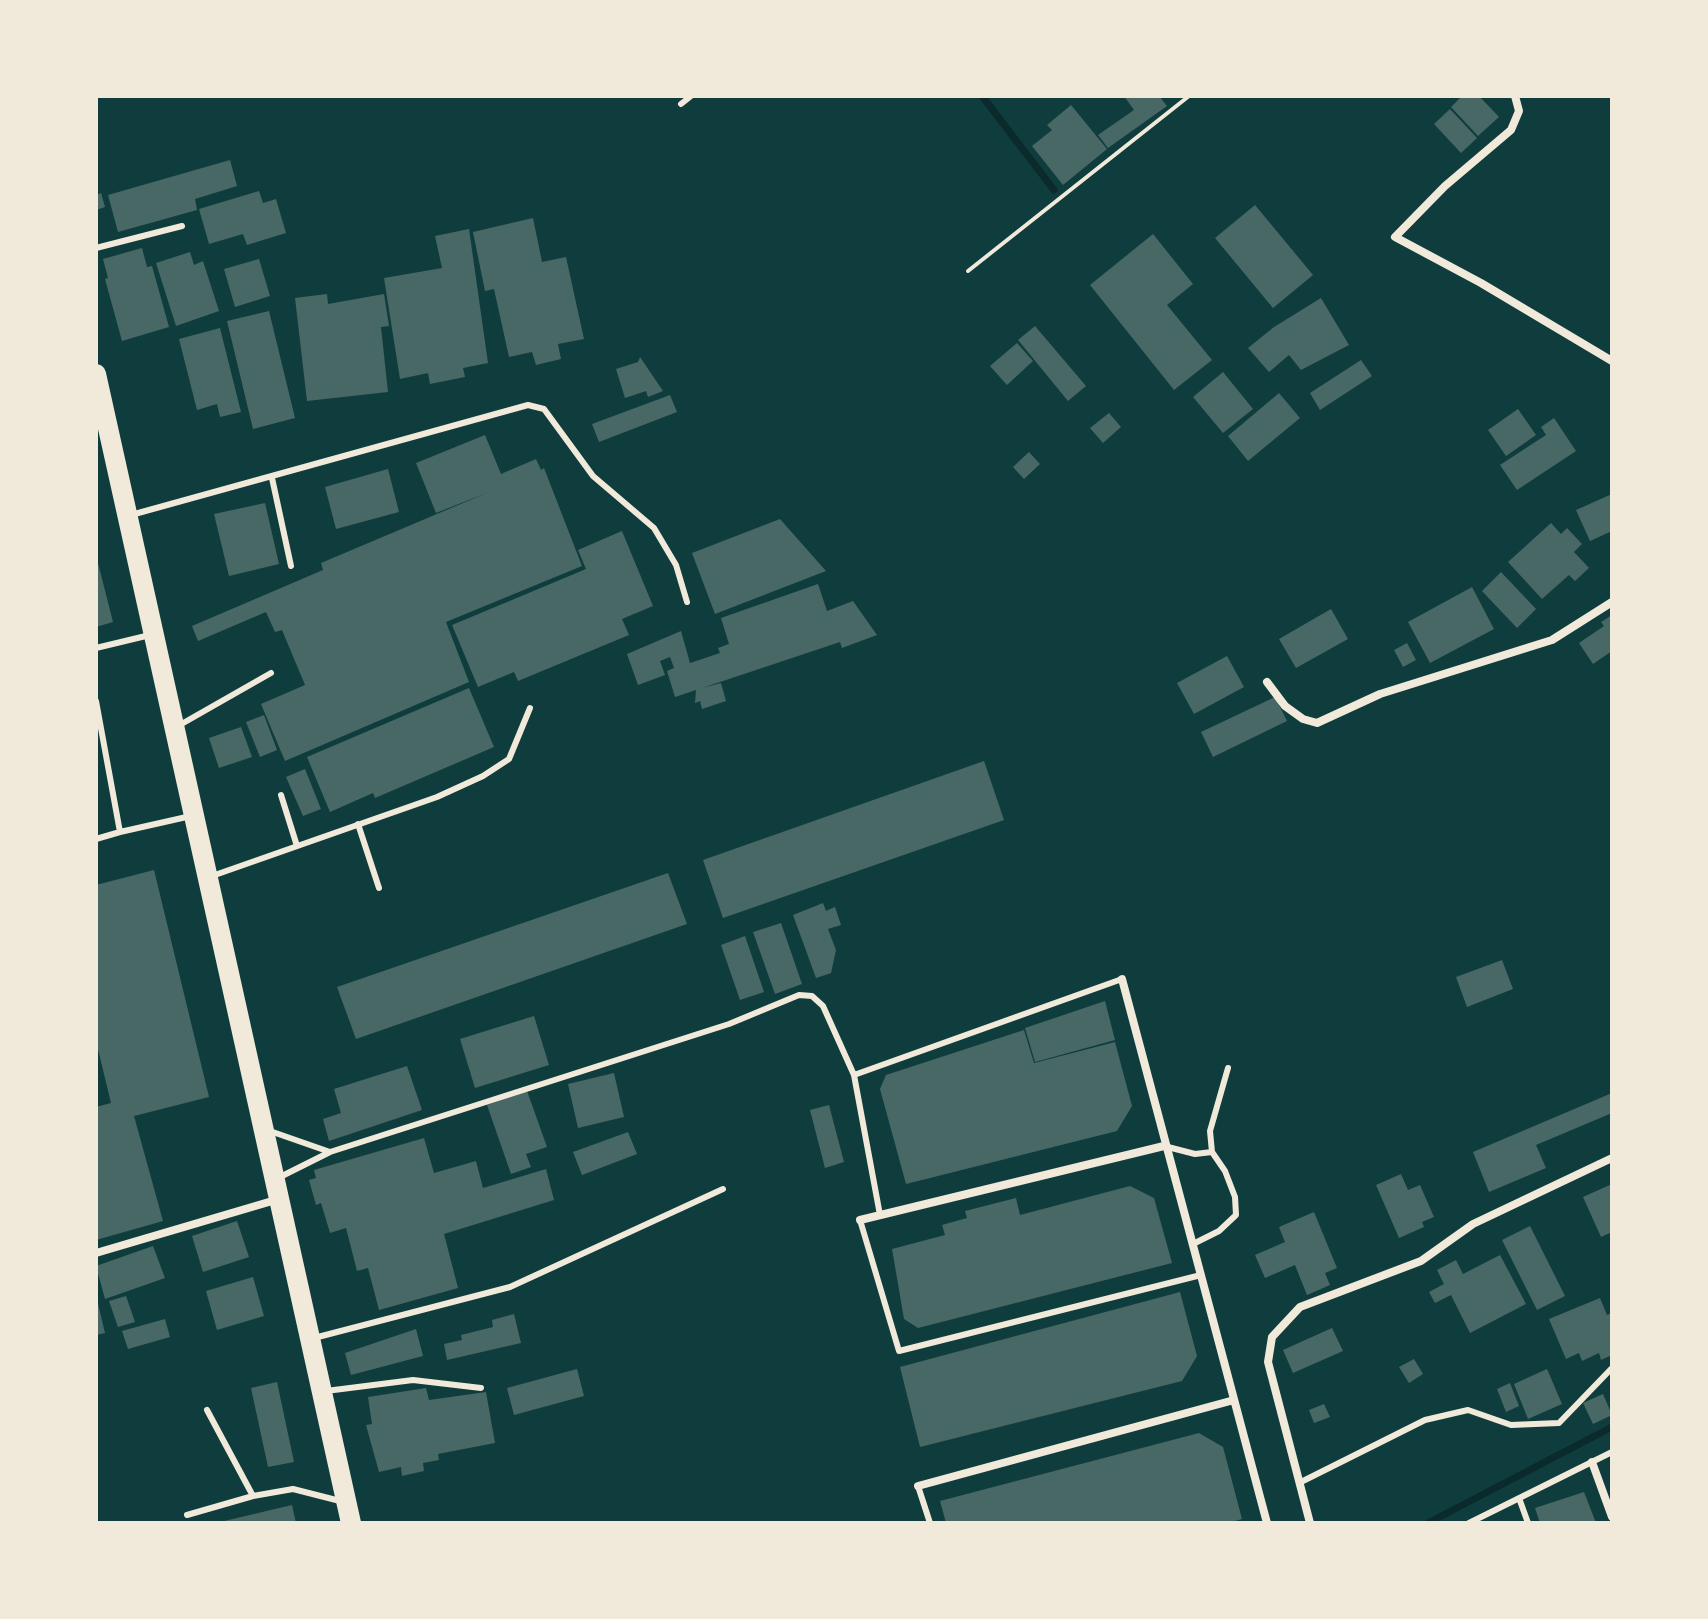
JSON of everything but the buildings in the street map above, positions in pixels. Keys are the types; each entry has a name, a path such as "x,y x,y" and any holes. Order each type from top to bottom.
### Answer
{"main road":[{"path":"96,374 349,1513"}],"street":[{"path":"1515,96 1519,111 1511,130 1445,186 1395,237 1481,283 1612,361"},
{"path":"1267,682 1285,706 1303,719 1317,723 1380,694 1552,640 1612,602"},
{"path":"1122,979 1164,1146 1267,1523"},
{"path":"860,1220 1164,1146"},
{"path":"1310,1523 1268,1362 1272,1337 1300,1307 1421,1261 1473,1224 1612,1158"},
{"path":"96,1253 277,1189"},
{"path":"918,1486 1234,1400"},
{"path":"1592,1462 1612,1517"}],"lane":[{"path":"681,104 691,96"},
{"path":"96,248 182,226"},
{"path":"128,516 528,405 544,409 593,476 654,528 676,565 687,602"},
{"path":"272,478 291,566"},
{"path":"96,648 153,634"},
{"path":"175,727 271,673"},
{"path":"96,701 120,832"},
{"path":"208,877 437,797 497,769 509,759 530,708"},
{"path":"281,795 297,846"},
{"path":"96,839 194,816"},
{"path":"358,824 379,888"},
{"path":"854,1075 1122,979"},
{"path":"277,1189 330,1152 729,1024 799,995 812,996 823,1006 854,1075 880,1215"},
{"path":"1193,1244 1219,1231 1236,1215 1235,1197 1225,1171 1212,1152 1210,1131 1228,1068"},
{"path":"264,1129 330,1152"},
{"path":"1164,1146 1195,1154 1212,1152"},
{"path":"311,1339 510,1287 723,1189"},
{"path":"860,1220 899,1351 1201,1275"},
{"path":"1299,1483 1425,1420 1468,1410 1511,1425 1559,1423 1612,1368"},
{"path":"322,1392 413,1380 481,1388"},
{"path":"207,1410 253,1496"},
{"path":"1469,1523 1612,1452"},
{"path":"918,1486 930,1523"},
{"path":"187,1515 253,1496 293,1489 349,1513"},
{"path":"1519,1498 1528,1523"}],"path":[{"path":"968,271 1189,96"}],"waterway":[{"path":"982,96 1054,190"},
{"path":"1428,1523 1612,1427"}]}
